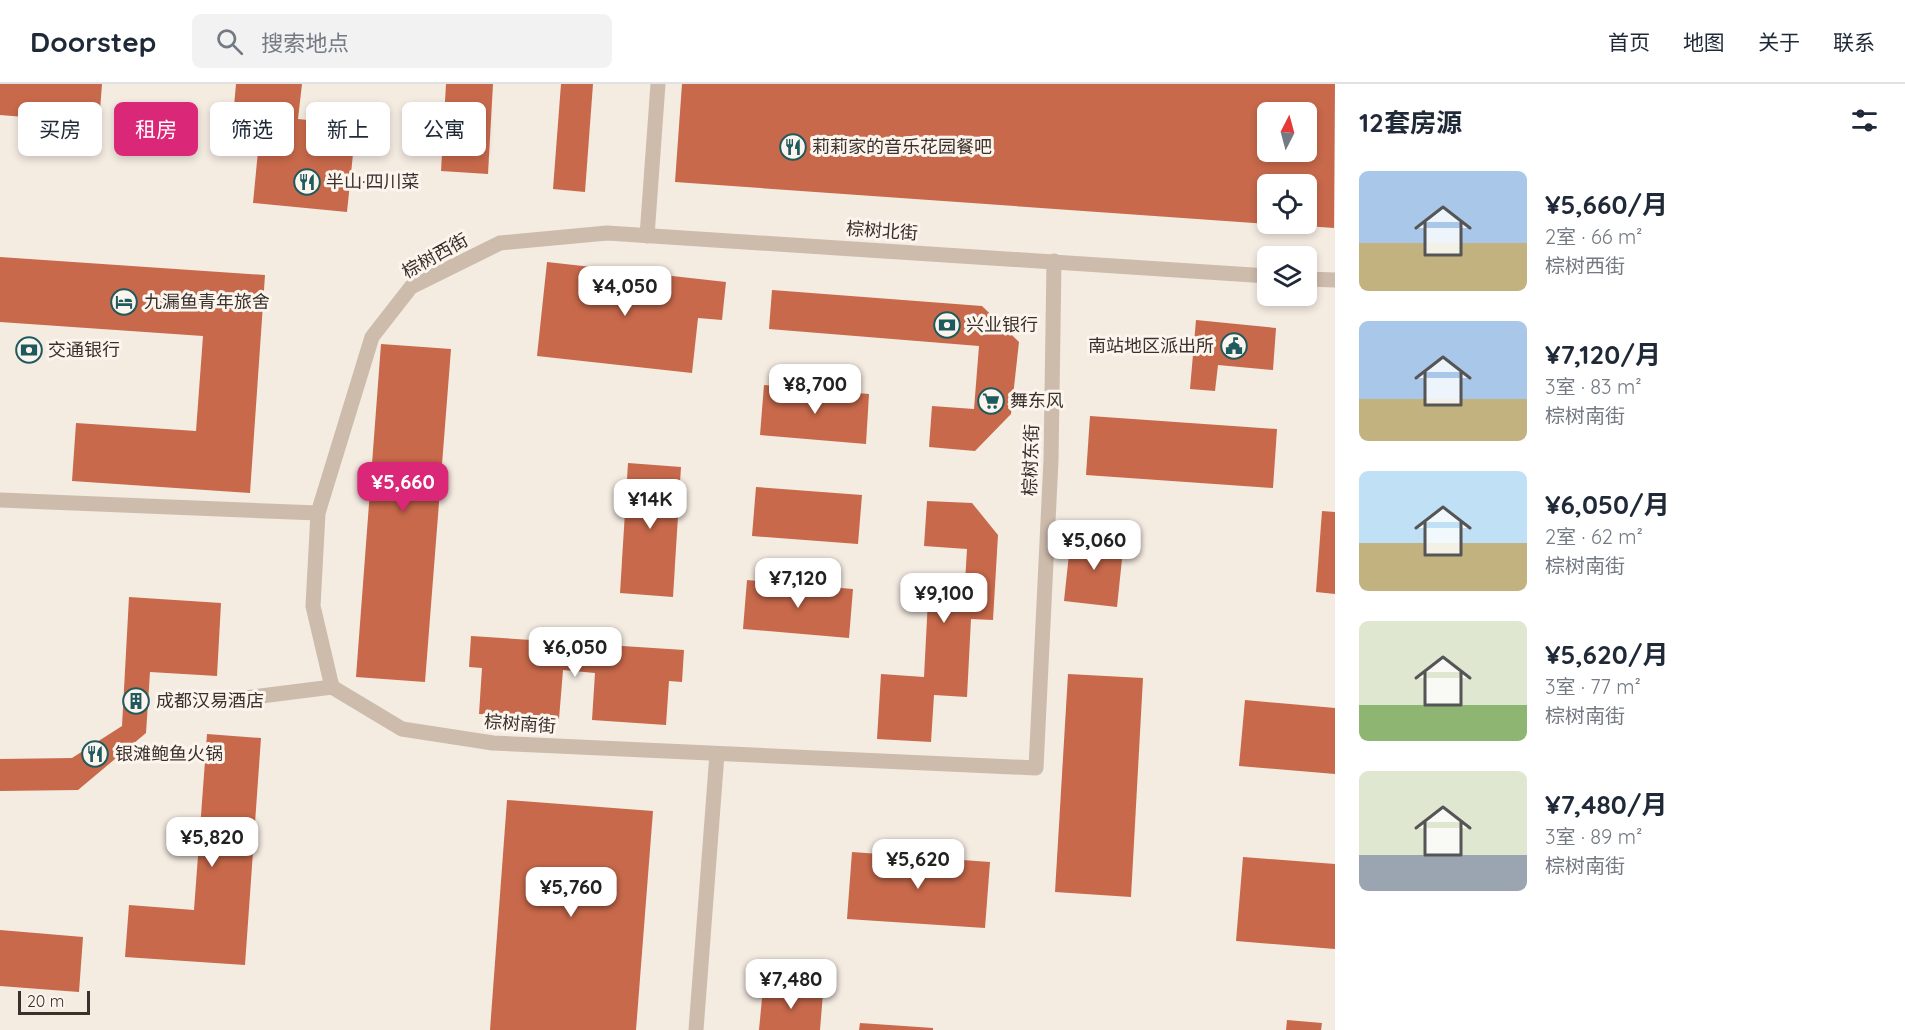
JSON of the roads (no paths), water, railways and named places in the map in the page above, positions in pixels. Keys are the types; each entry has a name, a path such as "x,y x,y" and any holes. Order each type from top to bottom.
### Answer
{"street":[{"path":"647,236 658,84"},
{"name":"棕树西街","path":"332,687 313,606 318,513 372,337 411,287 500,243 607,233 647,236"},
{"name":"棕树北街","path":"647,236 1257,275"},
{"name":"棕树东街","path":"1036,768 1051,460 1054,261"},
{"path":"1317,279 1335,280"},
{"path":"0,500 318,513"},
{"path":"222,701 332,687"},
{"name":"棕树南街","path":"332,687 402,729 494,743 1036,768"},
{"path":"696,1030 717,754"}],"place":[{"name":"莉莉家的音乐花园餐吧","path":"793,147"},
{"name":"半山·四川菜","path":"307,182"},
{"name":"九漏鱼青年旅舍","path":"124,302"},
{"name":"兴业银行","path":"947,325"},
{"name":"南站地区派出所","path":"1234,346"},
{"name":"交通银行","path":"29,350"},
{"name":"舞东风","path":"991,401"},
{"name":"成都汉易酒店","path":"136,701"},
{"name":"银滩鲍鱼火锅","path":"95,754"}]}
